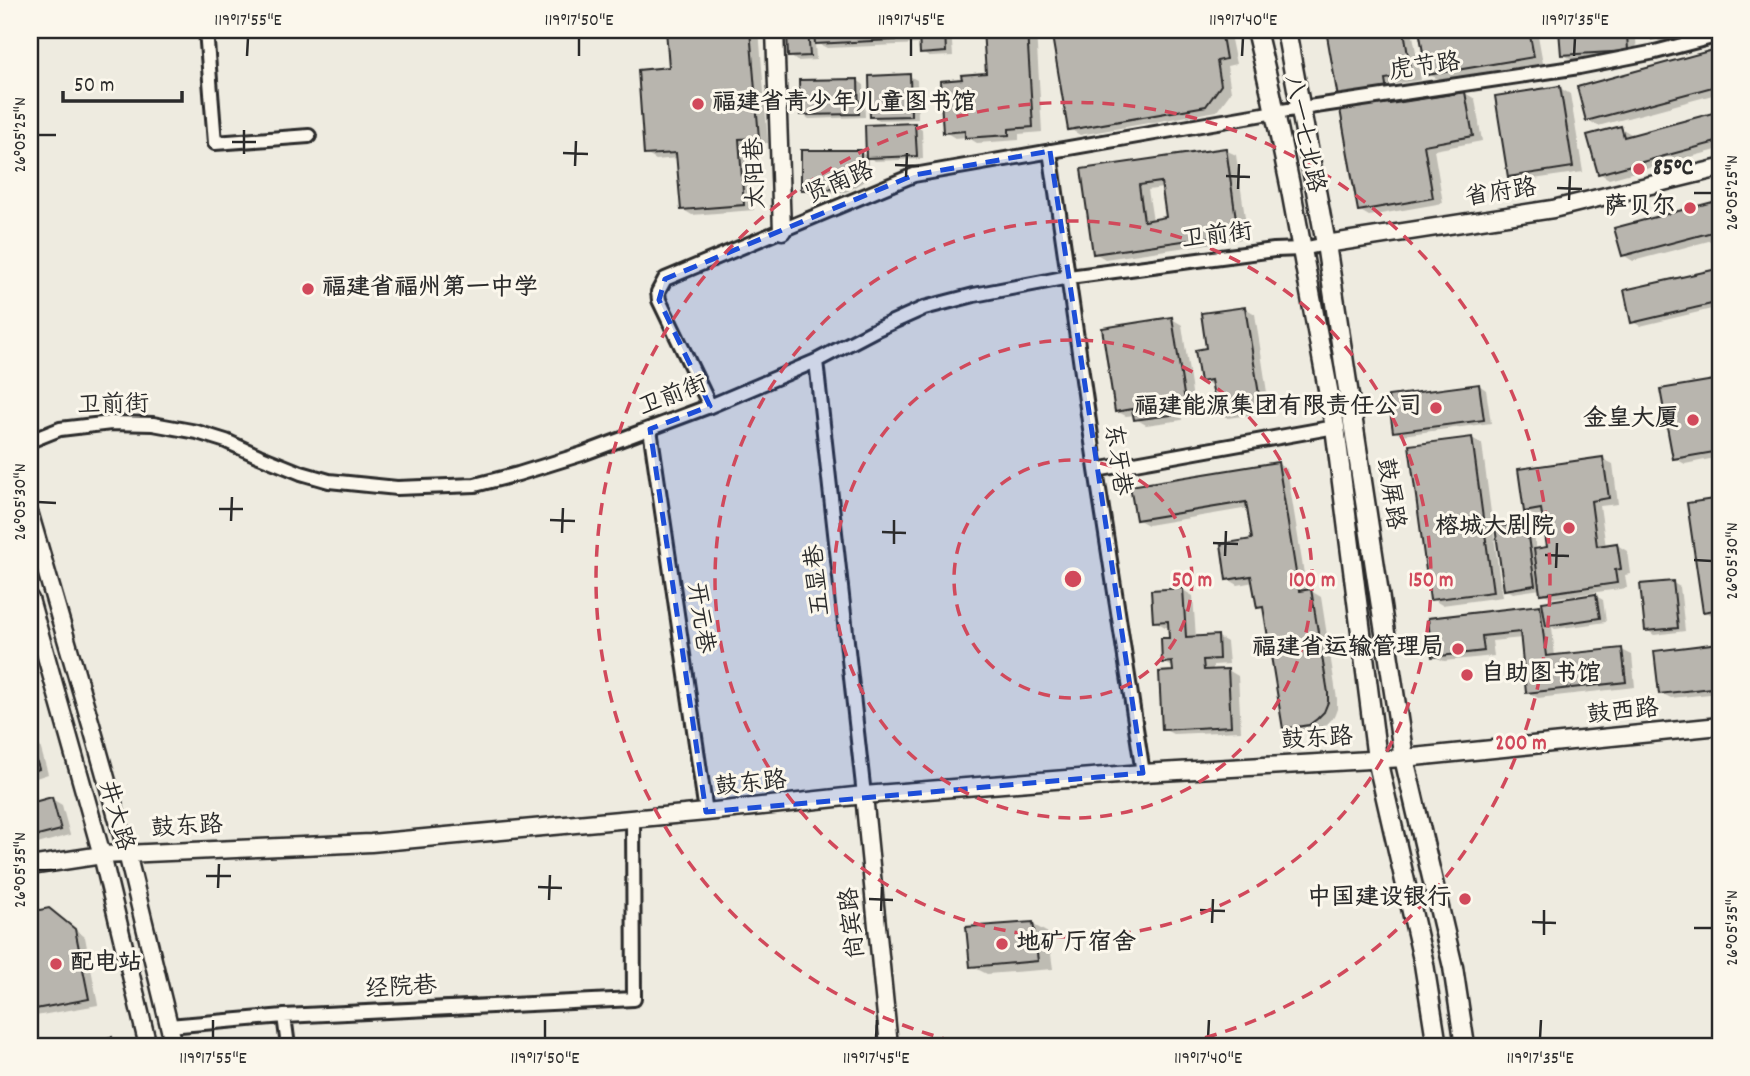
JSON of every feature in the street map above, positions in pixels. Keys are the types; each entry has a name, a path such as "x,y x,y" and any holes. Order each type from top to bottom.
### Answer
{"main road":[{"name":"八一七北路","path":"1256,30 1301,248"},
{"name":"鼓屏路","path":"1286,30 1326,244 1404,758 1452,967 1465,1046"},
{"name":"鼓屏路","path":"1301,248 1335,427 1377,760 1424,964 1437,1046"}],"street":[{"path":"206,30 215,143 309,136"},
{"name":"太阳巷","path":"775,30 782,231"},
{"name":"虎节路","path":"1301,108 1579,67 1655,52 1720,35"},
{"name":"贤南路","path":"710,406 659,300 658,292 666,279 914,175 1301,108"},
{"name":"东牙巷","path":"1049,151 1143,774"},
{"name":"省府路","path":"1326,244 1553,209 1720,168"},
{"name":"卫前街","path":"30,441 60,429 73,427 111,423 153,424 197,432 226,441 301,473 329,481 397,488 475,485 582,454 710,406 816,361 924,308 974,295 1069,277 1326,244"},
{"name":"五显巷","path":"816,361 864,795"},
{"path":"1096,470 1335,427"},
{"name":"开元巷","path":"650,429 706,813"},
{"path":"30,515 127,853 174,1046"},
{"name":"井大路","path":"30,600 102,855 148,1046"},
{"name":"鼓西路","path":"1404,758 1720,726"},
{"name":"鼓东路","path":"30,866 127,853 371,843 706,813 864,795 1404,758"},
{"name":"尚宾路","path":"864,795 889,1046"},
{"name":"经院巷","path":"169,1026 284,1016 634,999 634,819"},
{"path":"284,1016 288,1046"}],"highlighted area":[{"path":"1050,151 1143,773 706,812 650,429 710,406 659,300 665,279 914,175"}],"building":[{"name":"福建省青少年儿童图书馆","path":"666,30 750,30 759,138 739,139 744,205 681,210 676,153 644,155 638,70 669,67"},
{"path":"787,30 808,30 810,56 788,57"},
{"path":"814,30 910,30 911,39 815,44"},
{"path":"919,30 945,30 946,52 920,54"},
{"path":"983,30 1027,30 1033,127 1009,129 1009,135 965,138 965,131 943,133 940,81 962,79 961,75 986,73"},
{"path":"1051,30 1221,30 1226,59 1217,61 1221,85 1206,106 1068,130"},
{"path":"1326,30 1404,30 1411,75 1385,79 1389,104 1465,92 1473,136 1424,145 1433,198 1358,211"},
{"path":"1419,30 1529,30 1534,57 1427,75"},
{"path":"1559,30 1636,32 1627,33 1628,51 1561,55"},
{"path":"1652,30 1698,30 1652,39"},
{"path":"1720,48 1720,85 1586,121 1577,87"},
{"path":"910,74 911,116 870,117 869,76"},
{"path":"858,79 859,114 800,115 799,80"},
{"path":"1560,86 1573,167 1508,177 1495,96"},
{"path":"1720,111 1720,141 1598,174 1587,135 1621,126 1624,137"},
{"path":"915,123 917,156 866,158 865,125"},
{"path":"1226,148 1238,233 1093,254 1081,169","holes":["1161,182 1166,217 1144,221 1139,185"]},
{"path":"801,150 861,150 861,175 838,189 801,190"},
{"path":"1720,200 1720,230 1622,256 1614,228"},
{"path":"1717,269 1720,302 1631,323 1624,290"},
{"path":"1245,307 1261,407 1217,414 1211,380 1200,382 1195,350 1206,348 1201,313"},
{"path":"1172,317 1185,401 1170,403 1172,415 1134,420 1132,409 1115,412 1102,328"},
{"name":"金皇大厦","path":"1720,379 1720,451 1673,459 1660,389"},
{"name":"福建能源集团有限责任公司","path":"1479,384 1484,420 1393,432 1388,396"},
{"path":"1472,437 1493,592 1430,600 1409,445"},
{"name":"榕城大剧院","path":"1603,457 1609,498 1591,501 1597,546 1617,543 1621,569 1615,570 1617,583 1540,594 1534,549 1547,547 1541,509 1524,512 1518,469"},
{"path":"1278,462 1299,591 1311,589 1328,693 1324,712 1317,719 1309,725 1283,729 1263,607 1257,608 1251,576 1226,580 1221,544 1252,539 1246,502 1136,520 1130,486"},
{"path":"1720,498 1720,609 1703,612 1687,503"},
{"path":"1526,523 1535,585 1504,590 1495,527"},
{"path":"1673,581 1678,628 1645,631 1640,584"},
{"path":"1183,588 1186,637 1218,635 1219,659 1203,660 1204,670 1228,669 1231,726 1162,730 1159,672 1173,671 1172,662 1162,663 1161,638 1169,638 1168,621 1153,622 1151,590"},
{"path":"1596,594 1600,618 1546,626 1542,602"},
{"name":"福建省运输管理局","path":"1540,605 1546,656 1622,648 1626,682 1526,693 1520,632 1482,636 1484,651 1432,657 1428,618"},
{"path":"1720,643 1720,687 1659,694 1654,651"},
{"path":"30,739 39,769 30,772"},
{"path":"52,797 61,830 30,838 30,803"},
{"name":"配电站","path":"49,908 75,929 89,999 30,1010 30,912"},
{"name":"地矿厅宿舍","path":"1033,922 1038,961 970,967 966,927"},
{"path":"112,1037 114,1046 67,1046"}],"place":[{"name":"福建省青少年儿童图书馆","path":"698,104"},
{"name":"85°C","path":"1639,169"},
{"name":"萨贝尔","path":"1690,208"},
{"name":"福建省福州第一中学","path":"308,289"},
{"name":"福建能源集团有限责任公司","path":"1436,408"},
{"name":"金皇大厦","path":"1693,420"},
{"name":"榕城大剧院","path":"1569,528"},
{"name":"福建省运输管理局","path":"1458,649"},
{"name":"自助图书馆","path":"1467,675"},
{"name":"中国建设银行","path":"1465,899"},
{"name":"地矿厅宿舍","path":"1002,944"},
{"name":"配电站","path":"56,964"}]}
